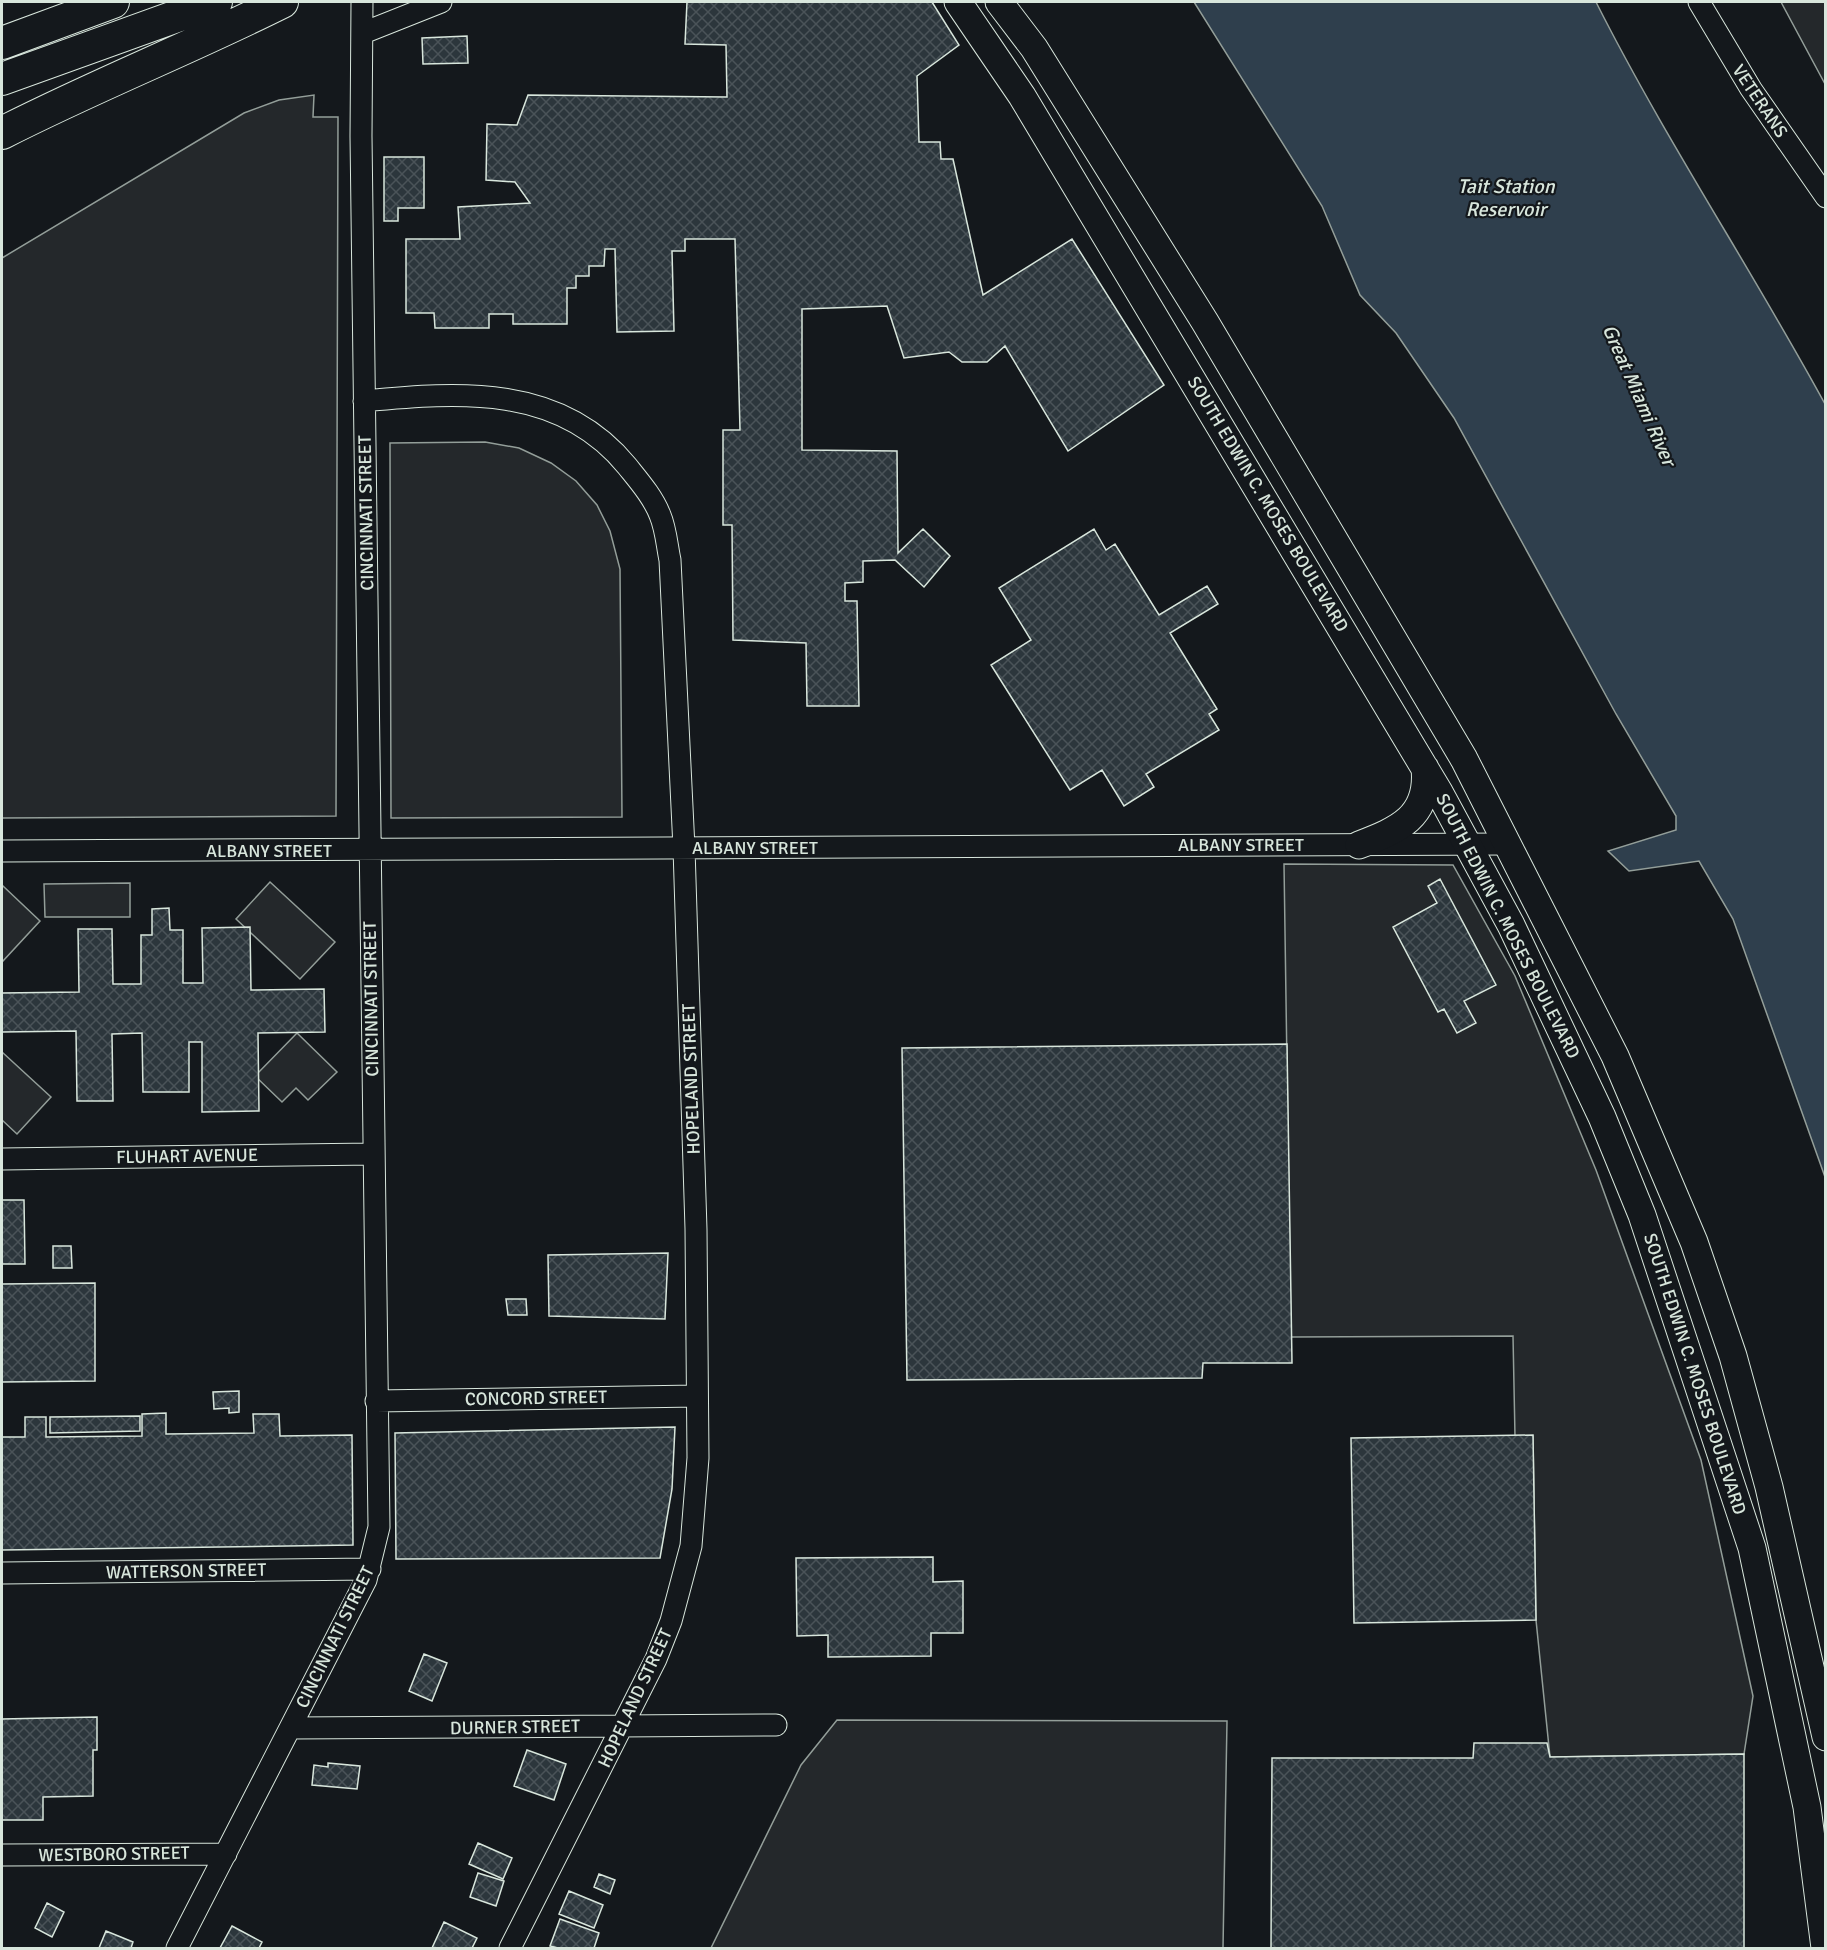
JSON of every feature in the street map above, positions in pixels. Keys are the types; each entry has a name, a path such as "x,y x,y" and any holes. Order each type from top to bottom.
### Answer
{"highway":[{"path":"2,43 114,2"},
{"path":"2,79 216,2"},
{"path":"2,134 75,96 128,75 282,2"},
{"path":"2,148 128,75"}],"main road":[{"name":"SOUTH EDWIN C. MOSES BOULEVARD","path":"958,2 1006,73 1079,192 1425,768 1516,934 1602,1116 1642,1215 1752,1548 1783,1685 1807,1808 1825,1948"},
{"name":"SOUTH EDWIN C. MOSES BOULEVARD","path":"999,2 1037,52 1112,173 1464,759 1634,1096 1694,1242 1733,1356 1769,1487 1826,1737"},
{"path":"1006,73 1037,52"},
{"path":"1079,192 1112,173"},
{"path":"1211,410 1245,391"},
{"path":"1359,845 1393,832 1414,814 1426,787 1425,768"}],"street":[{"name":"CINCINNATI STREET","path":"177,1948 370,1569 379,1527 369,851 362,2"},
{"path":"363,33 441,2"},
{"name":"VETERANS","path":"1699,2 1751,89 1826,197"},
{"name":"HOPELAND STREET","path":"364,401 472,395 510,399 547,409 578,422 600,438 642,484 660,516 670,560 684,849 696,1229 698,1485 686,1569 656,1659 510,1948"},
{"name":"ALBANY STREET","path":"2,851 1508,844"},
{"name":"FLUHART AVENUE","path":"2,1159 373,1154"},
{"name":"CONCORD STREET","path":"376,1401 696,1395"},
{"name":"WATTERSON STREET","path":"2,1573 370,1569"},
{"name":"DURNER STREET","path":"291,1728 776,1725"},
{"name":"WESTBORO STREET","path":"2,1855 226,1854"}],"shaded area":[{"path":"1781,2 1825,2 1825,84"},
{"path":"314,95 313,117 338,117 336,816 2,818 2,258 244,113 279,100"},
{"path":"485,442 519,448 551,463 576,481 597,505 610,531 620,569 622,817 391,818 390,443"},
{"path":"1284,864 1453,865 1515,976 1596,1170 1701,1460 1753,1696 1744,1754 1550,1757 1536,1620 1533,1436 1515,1436 1513,1336 1291,1337"},
{"path":"270,882 335,942 300,979 236,919"},
{"path":"130,883 130,917 45,917 44,884"},
{"path":"3,886 40,921 2,962 2,888"},
{"path":"297,1033 337,1072 308,1100 296,1088 282,1102 255,1076"},
{"path":"2,1052 51,1097 17,1134 2,1120"},
{"path":"837,1720 1227,1721 1223,1948 711,1948 801,1765"}],"water":[{"name":"Tait Station Reservoir","path":"1194,2 1596,2 1679,154 1825,404 1825,1177 1733,919 1699,861 1629,871 1608,851 1676,830 1676,816 1616,714 1454,418 1396,333 1360,295 1322,206"}],"building":[{"path":"687,2 932,2 959,45 917,76 919,142 940,142 941,159 953,159 983,295 1072,239 1164,385 1068,451 1005,346 987,362 962,362 949,352 904,358 887,306 802,309 802,450 897,451 898,553 923,529 950,556 924,587 895,560 863,561 863,582 845,583 845,601 857,601 859,706 807,706 806,643 733,640 732,525 723,525 723,430 740,430 735,239 685,239 685,251 672,251 674,331 617,332 615,249 605,249 604,266 589,266 589,276 576,276 576,288 567,288 567,324 513,324 513,314 489,314 489,328 435,328 434,313 406,313 406,239 460,239 458,207 530,203 515,182 486,180 487,124 517,125 528,95 727,97 726,45 685,44"},
{"path":"467,36 468,63 423,64 422,38"},
{"path":"384,157 424,157 424,208 398,208 398,221 384,221"},
{"path":"1094,529 1106,550 1115,544 1159,615 1207,586 1218,604 1170,633 1217,709 1209,714 1219,730 1146,774 1154,787 1124,806 1102,770 1070,790 991,665 1031,640 999,588"},
{"path":"1440,879 1496,985 1464,1001 1476,1023 1457,1033 1444,1009 1438,1012 1393,927 1437,903 1428,886"},
{"path":"169,908 170,930 183,930 183,983 203,983 202,928 250,927 251,990 324,989 325,1032 258,1033 259,1111 202,1112 202,1042 189,1042 189,1092 143,1092 142,1033 112,1034 113,1101 77,1101 76,1031 2,1032 2,993 79,992 78,929 112,929 113,984 141,984 141,935 152,935 152,909"},
{"path":"1287,1044 1292,1363 1203,1363 1202,1378 907,1380 902,1048"},
{"path":"2,1200 24,1200 25,1264 2,1264"},
{"path":"53,1246 71,1246 72,1268 53,1268"},
{"path":"668,1253 665,1319 549,1316 548,1255"},
{"path":"95,1283 95,1381 2,1382 2,1284"},
{"path":"506,1299 526,1299 527,1315 508,1315"},
{"path":"239,1391 239,1412 229,1413 229,1408 214,1409 213,1392"},
{"path":"166,1413 166,1434 254,1433 253,1414 279,1414 280,1436 352,1435 353,1545 2,1550 2,1437 25,1437 25,1417 46,1417 46,1437 142,1436 142,1414"},
{"path":"140,1416 140,1431 50,1433 50,1417"},
{"path":"675,1427 672,1489 660,1558 396,1559 395,1433"},
{"path":"1533,1435 1536,1620 1354,1623 1351,1438"},
{"path":"933,1557 933,1582 963,1581 963,1633 931,1633 931,1656 828,1657 828,1635 797,1636 796,1558"},
{"path":"424,1654 447,1663 432,1701 409,1691"},
{"path":"97,1717 97,1750 93,1750 93,1796 43,1797 43,1820 2,1820 2,1719"},
{"path":"1474,1743 1547,1743 1550,1757 1744,1754 1744,1948 1271,1948 1272,1758 1473,1758"},
{"path":"527,1750 566,1764 554,1800 514,1786"},
{"path":"328,1763 360,1766 357,1789 312,1785 314,1765 328,1767"},
{"path":"478,1843 512,1858 503,1879 469,1864"},
{"path":"478,1873 504,1881 496,1906 470,1897"},
{"path":"599,1874 615,1880 610,1894 594,1887"},
{"path":"569,1891 603,1905 594,1928 559,1914"},
{"path":"47,1903 64,1912 52,1937 35,1928"},
{"path":"560,1919 599,1933 594,1948 550,1946"},
{"path":"444,1922 477,1938 472,1948 432,1948"},
{"path":"232,1926 262,1942 259,1948 220,1948"},
{"path":"106,1931 133,1942 131,1948 99,1948"}],"water label":[{"name":"Great Miami River","path":"1639,395"}]}
